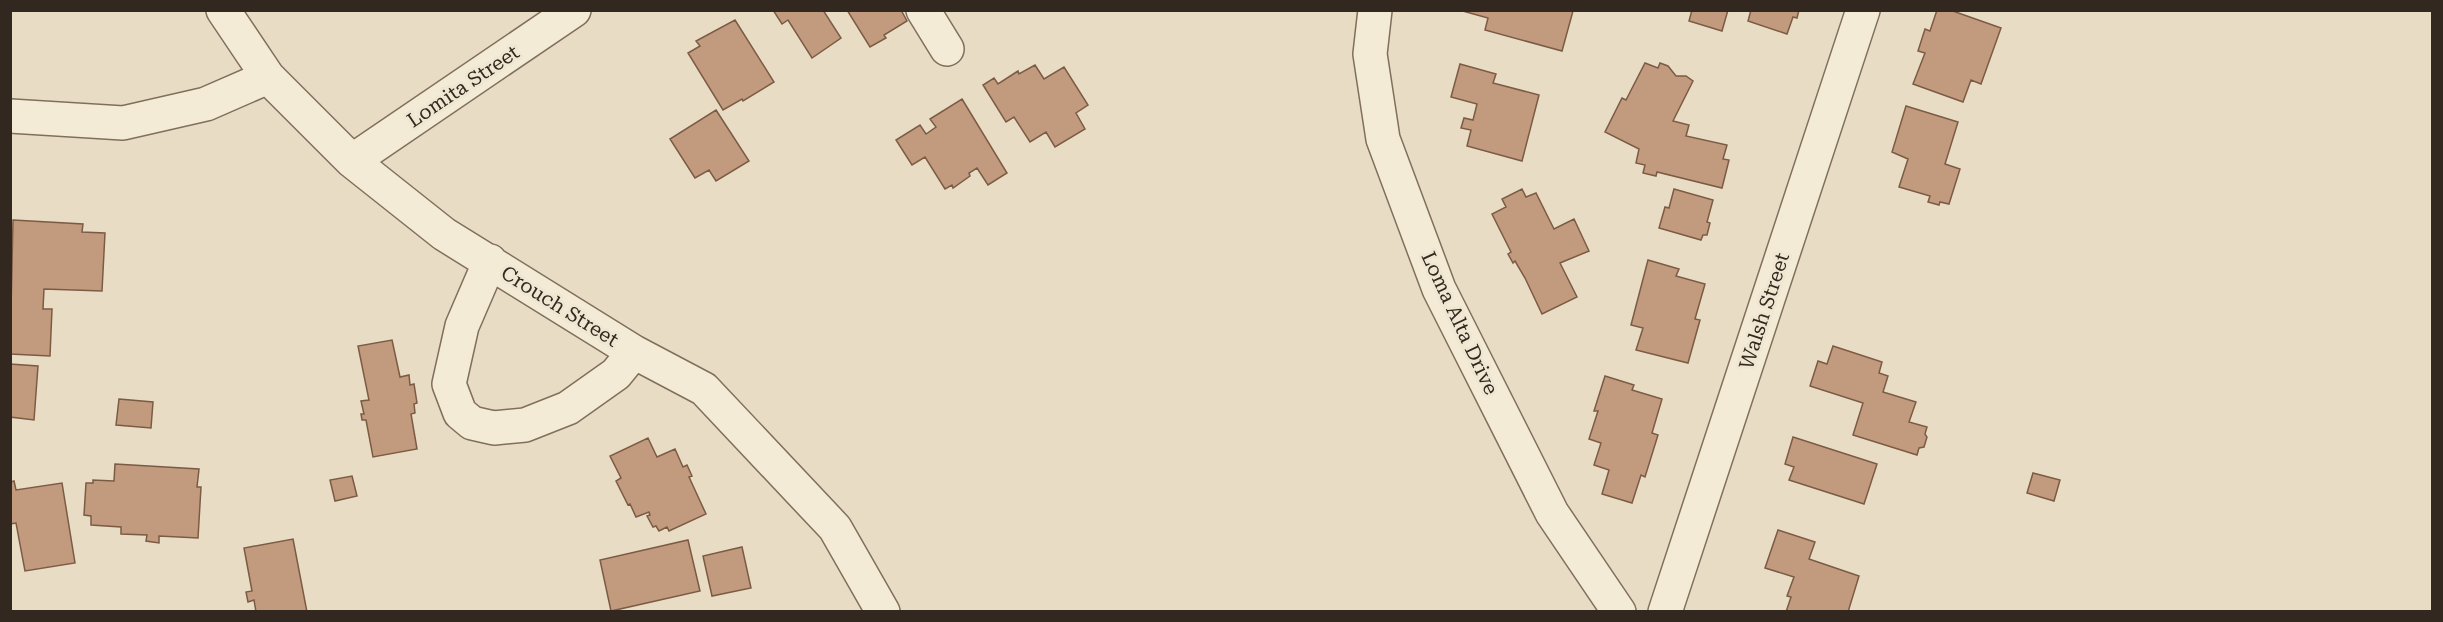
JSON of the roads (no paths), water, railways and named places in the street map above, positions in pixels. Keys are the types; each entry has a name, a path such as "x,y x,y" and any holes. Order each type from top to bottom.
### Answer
{"street":[{"name":"Crouch Street","path":"223,10 268,77 352,161 444,234 634,352 704,389 835,528 883,612"},
{"name":"Lomita Street","path":"352,161 574,10"},
{"path":"923,10 947,49"},
{"name":"Loma Alta Drive","path":"1375,10 1370,54 1383,139 1439,289 1552,513 1619,612"},
{"name":"Walsh Street","path":"1665,612 1863,10"},
{"path":"10,116 123,123 206,104 268,77"},
{"path":"490,261 462,326 449,384 460,413 472,423 494,428 525,425 568,408 616,374 634,352"}]}
